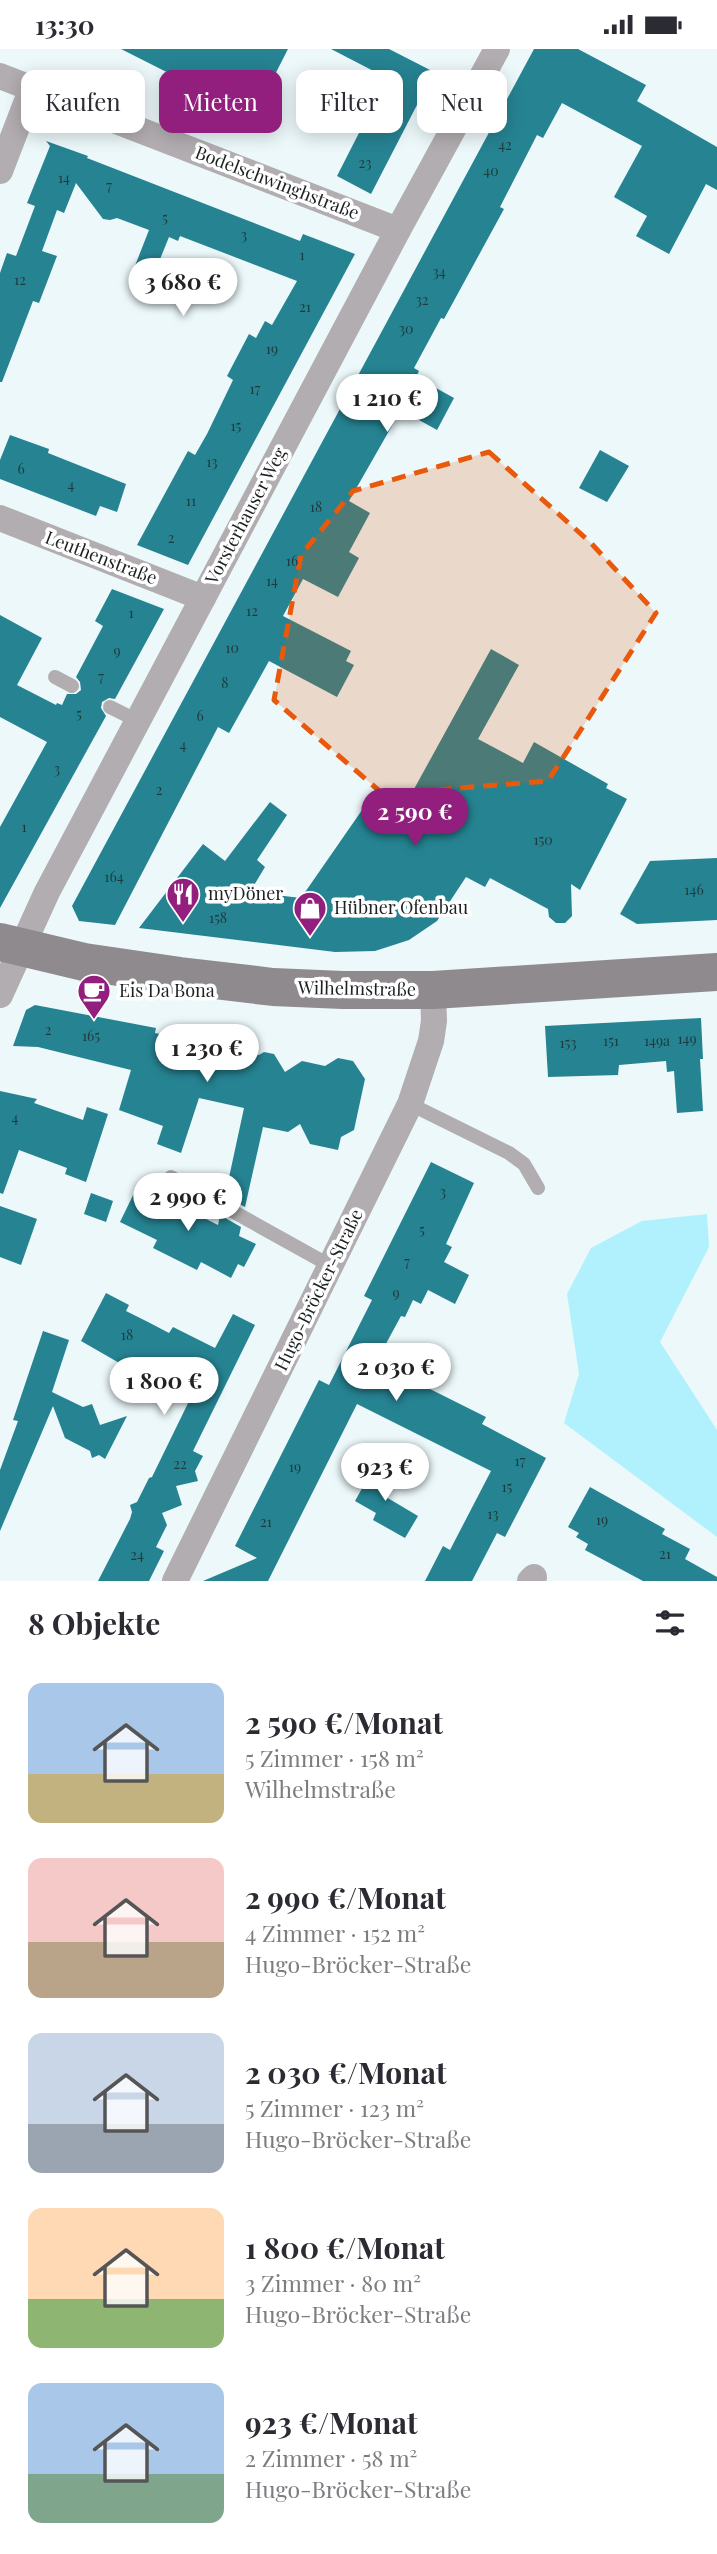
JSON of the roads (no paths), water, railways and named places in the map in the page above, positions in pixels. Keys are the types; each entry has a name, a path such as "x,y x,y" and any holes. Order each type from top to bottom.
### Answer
{"main road":[{"name":"Wilhelmstraße","path":"10,945 84,962 273,987 368,991 433,990 717,972"}],"street":[{"name":"Vorsterhauser Weg","path":"0,995 10,945 47,892 398,230 497,49"},
{"name":"Bodelschwinghstraße","path":"0,76 21,84"},
{"path":"0,171 21,117"},
{"name":"Bodelschwinghstraße","path":"145,132 398,230"},
{"name":"Leuthenstraße","path":"0,518 203,598"},
{"name":"Hugo-Bröcker-Straße","path":"175,1581 410,1104 431,1041 434,1021 433,990"}],"lane":[{"path":"55,677 72,686"},
{"path":"110,707 138,721"},
{"path":"410,1104 509,1153 524,1164 538,1188"},
{"path":"171,1177 331,1266"}],"place":[{"name":"myDöner","path":"183,924"},
{"name":"Hübner Ofenbau","path":"310,938"},
{"name":"Eis Da Bona","path":"94,1021"}]}
